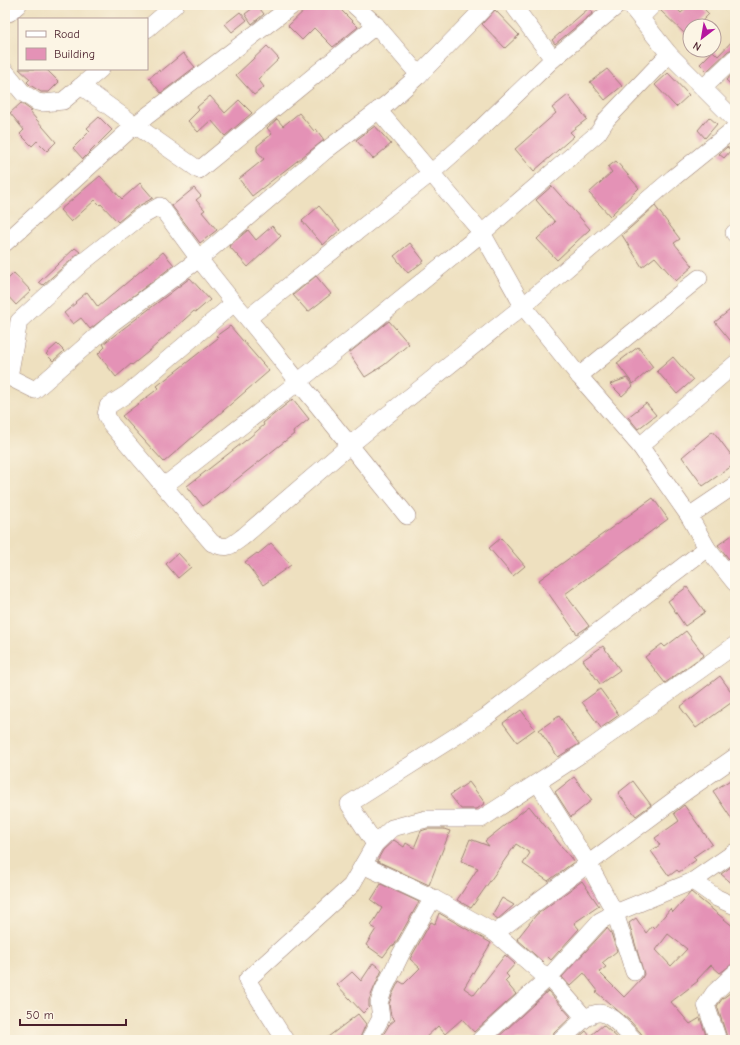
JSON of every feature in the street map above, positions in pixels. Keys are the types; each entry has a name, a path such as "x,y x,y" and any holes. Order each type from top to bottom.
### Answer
{"street":[{"path":"148,28 175,5"},
{"path":"5,243 135,125 293,5"},
{"path":"354,5 376,25 419,75"},
{"path":"407,516 248,318 234,303 199,259 160,206 140,217 84,262 20,321 9,377 36,390 112,323 199,259 325,151 378,110 419,75 487,5"},
{"path":"513,5 553,59"},
{"path":"248,318 431,173 472,137 553,59 618,5"},
{"path":"653,5 636,11 669,54 735,120"},
{"path":"81,86 199,170 376,25"},
{"path":"164,486 298,382 482,233 598,133 607,119 669,54"},
{"path":"703,88 735,58"},
{"path":"5,71 23,93 37,102 49,103 63,101 100,70"},
{"path":"378,110 482,233 523,306 579,376 640,446 689,516 707,548 735,583"},
{"path":"234,303 127,394 108,406 106,415 111,424 212,543 222,548 230,546 244,536 350,445 523,306 672,178 735,128"},
{"path":"579,376 699,278"},
{"path":"640,446 735,364"},
{"path":"689,516 735,485"},
{"path":"375,844 349,804 486,717 707,548"},
{"path":"285,1040 247,980 351,886 375,844 392,828 426,819 481,819 538,783 735,645"},
{"path":"495,933 689,789 735,758"},
{"path":"538,783 589,864 615,913 634,972"},
{"path":"480,1040 549,977 600,921 615,913 693,881 735,852"},
{"path":"363,865 433,898 495,933 540,972 549,977 585,1018"},
{"path":"693,881 717,898 735,906"},
{"path":"369,1040 381,1018 379,1003 383,991 433,898"},
{"path":"718,1040 706,1005 714,993 735,973"},
{"path":"561,1040 585,1018 594,1014 606,1013 614,1018 634,1040"}],"building":[{"path":"257,5 264,14 252,24 245,14"},
{"path":"310,5 336,5 358,27 333,47 314,28 302,40 288,26"},
{"path":"663,5 673,5 681,13 690,5 700,5 709,14 705,18 682,18 682,31 661,11"},
{"path":"589,8 593,13 555,44 552,40"},
{"path":"495,10 519,35 505,48 482,24"},
{"path":"240,12 247,20 232,32 225,24"},
{"path":"735,38 735,48 728,51 722,57 722,52"},
{"path":"267,46 279,59 258,79 264,87 254,95 236,75"},
{"path":"183,53 195,67 161,93 149,78 159,70 160,72"},
{"path":"706,58 721,58 707,71 700,64"},
{"path":"607,69 622,86 605,100 590,82"},
{"path":"20,70 47,70 59,82 49,92 41,92 27,82 30,79"},
{"path":"735,72 735,88 726,80"},
{"path":"668,73 689,95 676,107 655,85"},
{"path":"568,95 587,119 570,132 574,136 534,171 515,149 556,113 552,108"},
{"path":"210,96 225,113 239,100 252,113 225,136 211,120 198,132 188,121 199,110 197,107"},
{"path":"21,103 32,111 30,112 56,142 47,151 37,141 32,146 20,134 24,130 10,113"},
{"path":"299,113 314,131 316,129 324,140 252,196 239,179 264,159 257,151 257,146 272,134 267,128 277,119 283,126"},
{"path":"99,117 112,130 83,159 73,148 90,131 87,128"},
{"path":"709,117 717,124 705,138 698,130"},
{"path":"375,126 391,144 373,159 356,140"},
{"path":"727,147 731,150 724,158 719,154"},
{"path":"616,161 639,188 610,216 589,193 612,172 608,167"},
{"path":"100,176 122,199 140,183 153,198 135,208 118,222 101,204 100,205 95,200 71,222 60,210"},
{"path":"552,186 590,229 557,260 537,239 555,222 536,200"},
{"path":"194,188 201,196 196,200 205,210 202,212 217,230 200,243 172,206"},
{"path":"319,206 340,230 323,245 302,221"},
{"path":"655,206 680,239 674,243 693,266 676,281 655,257 642,267 622,235"},
{"path":"272,226 281,236 248,267 229,246 248,230 256,240"},
{"path":"410,243 424,261 408,273 394,256"},
{"path":"75,248 80,252 43,285 39,282"},
{"path":"163,252 174,265 90,329 81,318 73,324 64,313 87,292 98,307"},
{"path":"14,273 31,291 16,305 5,293 5,282"},
{"path":"316,276 331,294 308,312 293,295"},
{"path":"190,278 210,300 196,312 194,311 148,352 116,377 98,354 105,347 103,344"},
{"path":"735,306 735,346 715,322"},
{"path":"389,321 409,344 384,365 365,377 349,353"},
{"path":"230,326 269,371 164,462 122,416 159,388 157,386 218,338 216,336"},
{"path":"57,344 64,351 53,361 46,354"},
{"path":"638,347 653,367 633,384 617,363"},
{"path":"673,357 693,380 677,394 657,371"},
{"path":"627,378 633,386 622,396 610,384"},
{"path":"293,399 309,419 293,432 294,434 203,506 187,486 250,437 264,425 263,423"},
{"path":"646,403 656,415 638,429 628,417"},
{"path":"713,431 735,460 735,464 703,486 682,457"},
{"path":"653,498 668,519 565,594 589,626 577,634 539,580"},
{"path":"735,533 735,567 718,545"},
{"path":"501,538 525,566 513,576 489,548"},
{"path":"271,543 291,565 263,585 245,562 257,553 258,554"},
{"path":"178,553 191,567 178,578 166,564"},
{"path":"687,587 705,612 685,626 668,601"},
{"path":"686,631 704,655 665,683 645,657 662,644 665,647"},
{"path":"603,646 620,670 600,684 583,660"},
{"path":"720,676 735,697 735,700 696,728 680,707"},
{"path":"600,689 619,715 601,728 582,702"},
{"path":"521,710 535,729 517,742 503,723"},
{"path":"559,716 579,744 558,757 539,730"},
{"path":"574,777 592,800 571,817 555,792"},
{"path":"735,777 735,824 713,791"},
{"path":"633,781 651,805 636,816 618,793"},
{"path":"469,782 485,803 477,809 461,809 450,795"},
{"path":"684,805 712,844 693,857 696,860 679,872 677,870 669,876 651,851 660,845 655,838 679,821 674,813"},
{"path":"529,806 574,862 548,881 523,864 530,853 516,844 471,908 457,900 478,868 461,861 470,839 489,846 485,841"},
{"path":"427,829 444,829 450,831 429,885 377,861 383,850 394,840 404,847 406,843 414,848 421,831"},
{"path":"735,864 735,886 721,874"},
{"path":"582,881 599,906 574,923 579,929 551,960 548,957 543,962 517,939 536,915"},
{"path":"381,884 419,902 394,946 392,945 383,957 366,945 376,929 371,926 382,908 371,900"},
{"path":"691,892 735,928 735,962 720,973 711,965 697,980 698,981 671,1002 690,1024 700,1018 706,1035 700,1040 644,1040 641,1033 630,1021 596,992 598,991 584,973 570,986 562,977 607,928 611,933 617,951 602,963 606,967 599,972 624,997 644,974 629,923 636,918 646,933 652,926 654,928 670,909 673,912","holes":["668,934 687,949 671,966 656,950"]},
{"path":"502,898 514,905 498,919 492,915"},
{"path":"439,913 491,943 464,988 474,995 505,955 515,964 506,974 509,977 505,981 516,994 474,1032 462,1019 445,1034 438,1026 423,1040 380,1040 389,1025 395,1020 391,1016 389,1004 392,995 399,981 404,984 420,968 410,959 431,922 435,924"},
{"path":"373,963 382,970 369,1000 369,1007 363,1013 337,985 352,972 361,981"},
{"path":"735,989 735,1040 728,1040 717,1006 722,999"},
{"path":"548,991 571,1017 554,1033 551,1040 495,1040"},
{"path":"358,1014 366,1024 359,1040 324,1040"},
{"path":"603,1025 620,1040 576,1040 586,1031 590,1036"}]}
